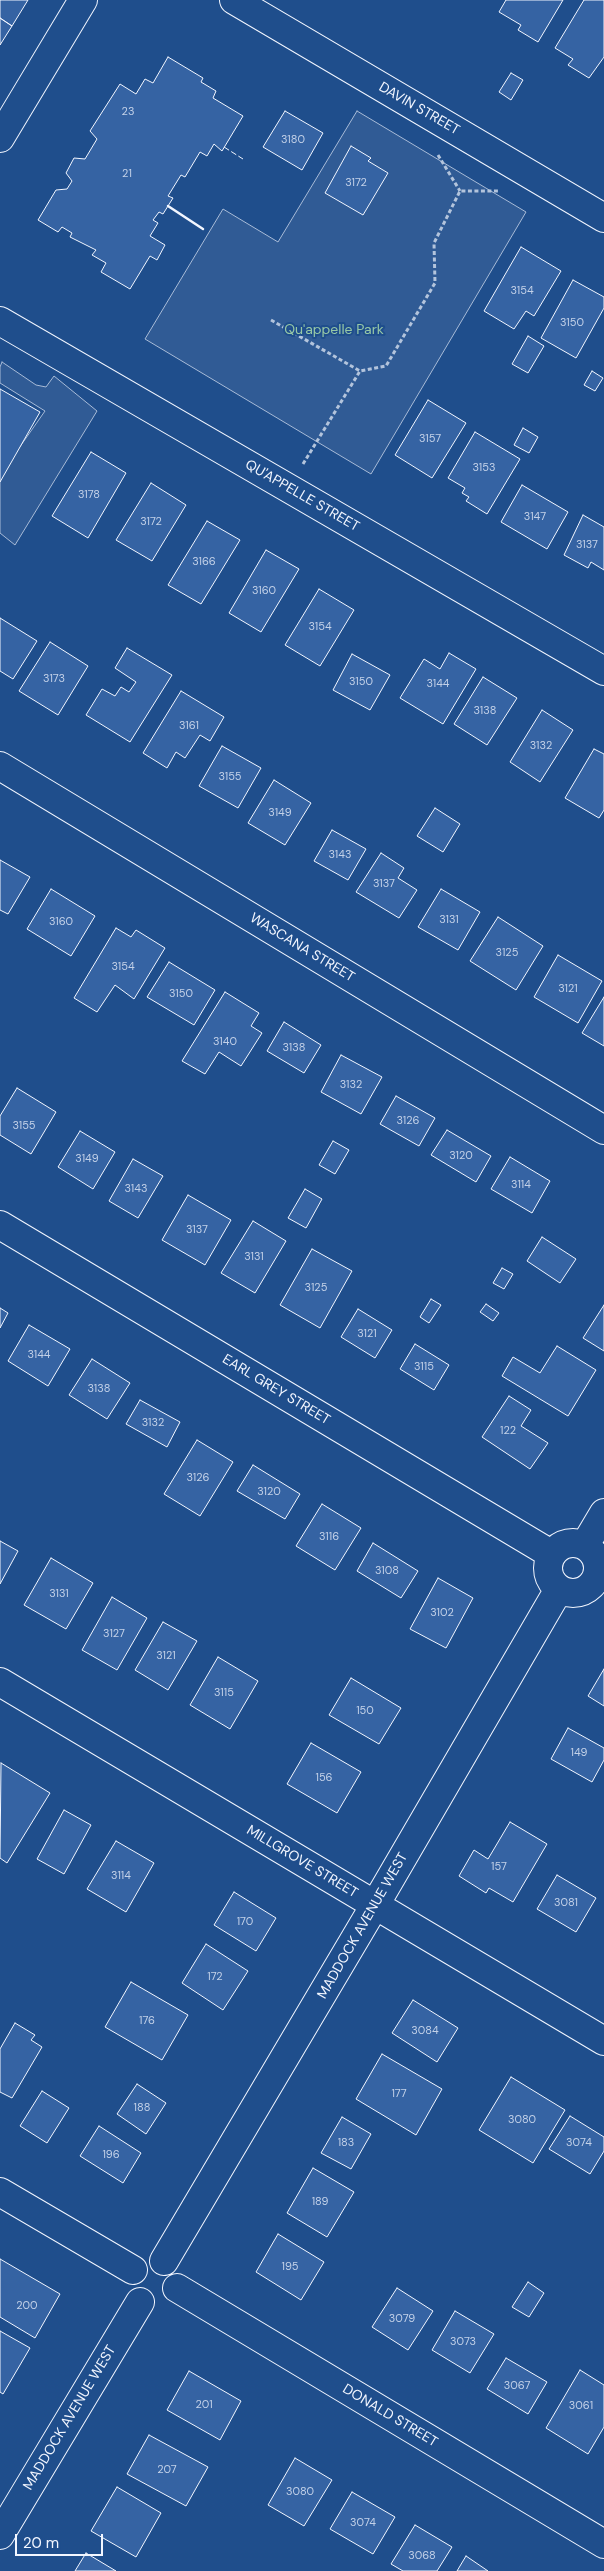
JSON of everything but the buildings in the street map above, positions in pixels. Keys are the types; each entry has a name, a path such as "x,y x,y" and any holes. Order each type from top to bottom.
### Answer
{"street":[{"path":"2,131 83,0"},
{"name":"DAVIN STREET","path":"234,0 604,218"},
{"name":"QU'APPELLE STREET","path":"0,321 604,671"},
{"name":"WASCANA STREET","path":"0,766 604,1130"},
{"name":"EARL GREY STREET","path":"0,1225 551,1554"},
{"path":"585,1545 604,1513"},
{"path":"578,1543 585,1545 592,1550 598,1566 599,1585 574,1594 559,1589 549,1577 547,1570 551,1554 563,1544 578,1543"},
{"name":"MADDOCK AVENUE WEST","path":"164,2261 375,1906 559,1589"},
{"name":"MILLGROVE STREET","path":"0,1682 604,2041"},
{"path":"0,2192 133,2270"},
{"path":"150,2258 164,2261 175,2272 176,2288 174,2295 162,2304 147,2305 140,2302 135,2297 130,2284 133,2270 144,2260 150,2258"},
{"name":"DONALD STREET","path":"176,2288 604,2544"},
{"name":"MADDOCK AVENUE WEST","path":"0,2535 140,2302"}],"path":[{"path":"272,320 360,371 386,366 436,283 434,243 460,191 504,191"},
{"path":"288,488 360,371"}],"shaded area":[{"name":"Qu'appelle Park","path":"357,111 526,212 371,474 145,339 223,209 278,242"},
{"path":"2,362 36,385 46,387 54,376 97,411 15,545 0,533 0,475 45,411 0,383 0,367"}],"fence":[{"path":"224,147 243,159"}],"wall":[{"path":"168,206 203,229"}]}
